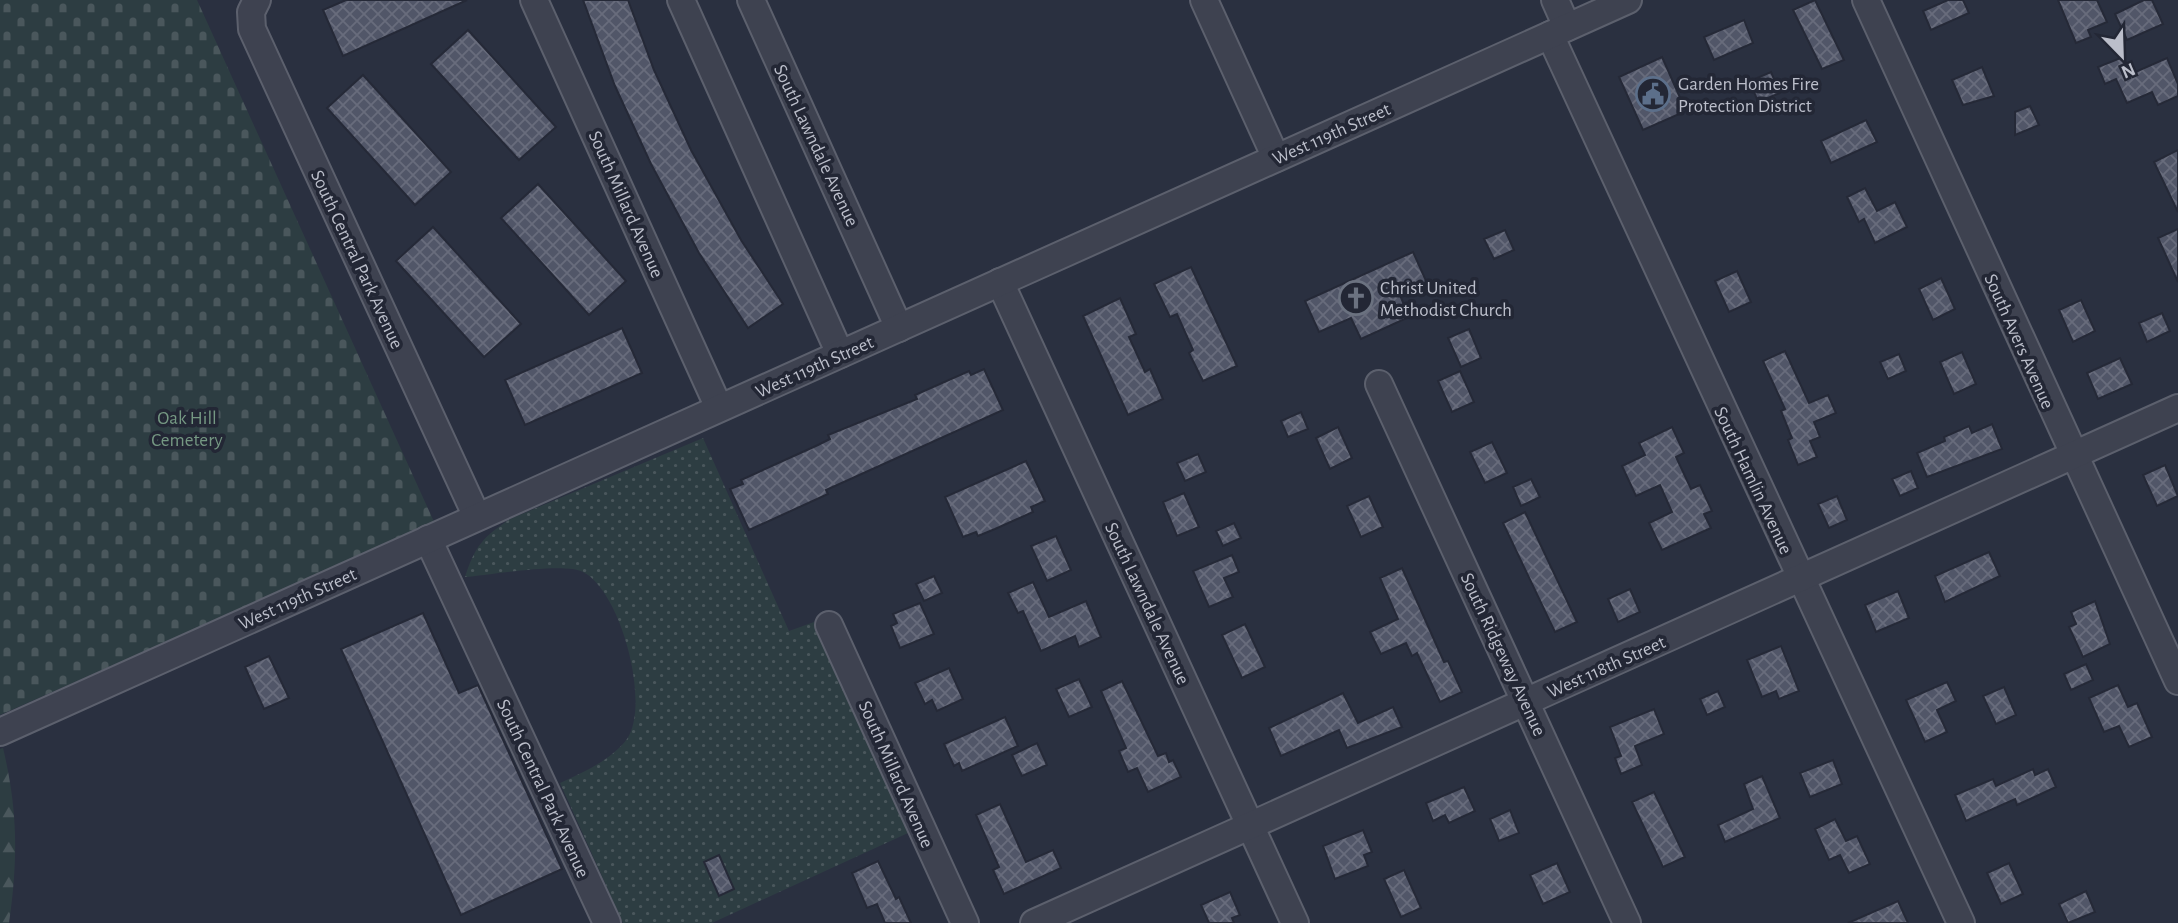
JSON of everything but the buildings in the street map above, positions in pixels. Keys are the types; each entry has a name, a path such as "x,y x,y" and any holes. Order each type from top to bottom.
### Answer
{"street":[{"name":"South Central Park Avenue","path":"257,0 251,12 252,29 477,517"},
{"name":"South Millard Avenue","path":"534,0 719,408"},
{"path":"681,0 840,354"},
{"name":"South Lawndale Avenue","path":"751,0 899,328"},
{"path":"1204,0 1276,158"},
{"name":"South Hamlin Avenue","path":"1555,0 1558,31 1800,580 1961,923"},
{"name":"West 119th Street","path":"0,732 1628,0"},
{"name":"South Avers Avenue","path":"1866,0 2178,681"},
{"name":"South Lawndale Avenue","path":"1000,282 1295,923"},
{"name":"South Ridgeway Avenue","path":"1379,384 1627,923"},
{"name":"West 118th Street","path":"1034,923 2178,408"},
{"name":"South Central Park Avenue","path":"428,539 607,923"},
{"name":"South Millard Avenue","path":"829,625 965,923"}],"green space":[{"name":"Oak Hill Cemetery","path":"0,0 197,0 435,524 0,715"},
{"path":"703,438 789,631 814,622 908,833 712,923 623,923 560,783 613,753 627,739 634,723 634,676 620,624 597,583 583,572 574,569 544,569 465,577 472,557 481,543 510,519"},
{"path":"3,748 12,793 15,835 9,923 0,923 0,749"}],"place":[{"name":"Garden Homes Fire Protection District","path":"1653,94"},
{"name":"Christ United Methodist Church","path":"1356,298"}]}
